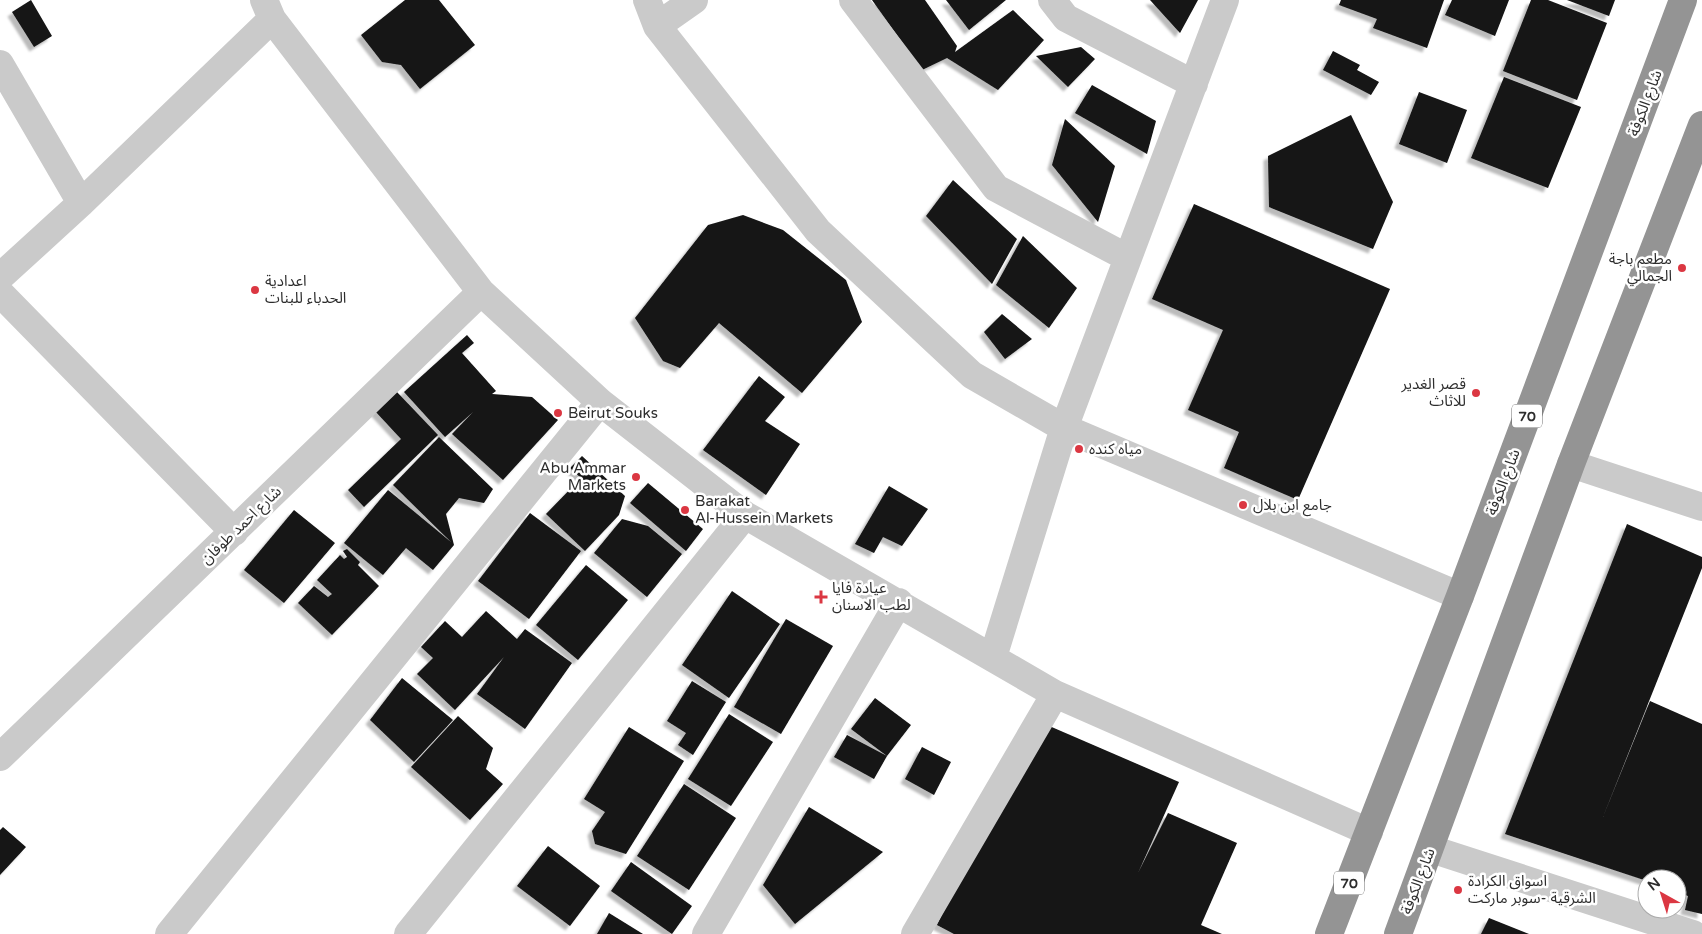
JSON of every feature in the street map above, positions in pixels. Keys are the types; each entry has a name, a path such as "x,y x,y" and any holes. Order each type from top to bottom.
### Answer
{"highway":[{"name":"شارع الكوفة","path":"1329,934 1460,596 1683,0"},
{"name":"شارع الكوفة","path":"1398,934 1431,849 1571,464 1702,125"}],"street":[{"path":"647,0 657,26 818,231 972,374 1064,428 1460,596"},
{"path":"657,26 694,0"},
{"path":"853,0 996,188 1128,258"},
{"path":"1052,0 1066,18 1194,84"},
{"path":"993,657 1064,428 1225,0"},
{"path":"0,277 81,203 268,9 481,292 600,402 745,515 1056,694 1369,832"},
{"path":"0,64 81,203"},
{"name":"شارع احمد طوفان","path":"0,757 481,292"},
{"path":"0,293 234,532"},
{"path":"169,934 600,402"},
{"path":"1571,464 1702,507"},
{"path":"408,934 745,515"},
{"path":"706,934 898,602"},
{"path":"915,934 1056,694"},
{"path":"1431,849 1692,934"}],"building":[{"path":"31,0 52,36 34,47 12,12"},
{"path":"405,0 439,0 475,45 420,89 401,65 382,62 361,35"},
{"path":"872,0 925,0 957,46 955,52 1013,10 1044,40 998,90 947,58 922,70"},
{"path":"946,0 1006,0 969,30"},
{"path":"1150,0 1198,0 1180,33"},
{"path":"1341,0 1444,0 1427,48 1373,28 1377,19 1339,5"},
{"path":"1452,0 1509,0 1495,36 1445,15"},
{"path":"1531,0 1548,0 1607,23 1577,100 1503,71"},
{"path":"1567,0 1615,0 1609,16"},
{"path":"1081,47 1095,59 1068,87 1036,56"},
{"path":"1333,51 1360,65 1357,70 1379,82 1371,95 1323,70"},
{"path":"1504,77 1581,107 1548,188 1471,158"},
{"path":"1092,85 1156,121 1147,154 1075,113"},
{"path":"1419,92 1467,110 1447,163 1399,144"},
{"path":"1351,115 1393,202 1373,249 1269,207 1268,156"},
{"path":"1065,119 1115,166 1098,222 1052,165"},
{"path":"953,180 1017,239 992,284 926,216"},
{"path":"1194,204 1390,289 1298,500 1224,468 1239,432 1188,410 1223,330 1152,299"},
{"path":"743,215 783,230 846,280 862,322 802,393 719,323 680,368 663,361 635,318 708,225"},
{"path":"1023,236 1077,288 1049,328 996,285"},
{"path":"1002,314 1032,339 1005,359 984,332"},
{"path":"467,335 474,343 462,353 496,391 492,394 532,397 558,420 503,480 452,434 473,412 445,437 404,392"},
{"path":"759,376 785,397 765,421 800,444 766,495 703,450"},
{"path":"396,391 438,435 364,507 348,490 401,439 375,411"},
{"path":"439,437 493,489 484,503 459,498 446,514 454,545 433,570 406,548 383,575 344,543 388,490 451,542 393,485"},
{"path":"582,456 625,496 619,515 585,551 546,514 581,478 570,468"},
{"path":"648,483 703,529 686,551 630,503"},
{"path":"889,486 928,509 902,546 883,537 874,553 855,544"},
{"path":"294,510 335,543 284,603 244,570"},
{"path":"530,513 581,551 529,619 478,581"},
{"path":"622,519 648,526 682,554 647,597 594,553"},
{"path":"1627,524 1702,557 1702,568 1603,817 1650,701 1702,724 1702,914 1687,910 1687,869 1637,869 1637,878 1505,834"},
{"path":"347,549 360,562 358,565 379,586 332,635 298,603 314,586 328,597 332,594 317,580 340,555 344,559 347,557 343,551"},
{"path":"586,565 628,600 578,660 536,625"},
{"path":"732,591 780,624 729,698 682,665"},
{"path":"486,611 517,639 525,629 572,663 525,729 477,694 504,657 455,710 417,674 433,658 421,647 445,621 462,637"},
{"path":"786,619 833,646 781,734 734,707"},
{"path":"402,678 453,720 414,762 370,720"},
{"path":"692,681 726,702 693,755 678,745 686,733 667,721"},
{"path":"875,698 911,725 887,756 851,729"},
{"path":"729,714 773,742 731,806 688,779"},
{"path":"458,716 493,748 486,769 503,784 470,820 411,767"},
{"path":"1047,725 1179,782 1138,873 1168,813 1237,843 1201,925 1222,934 954,934 937,925 988,820"},
{"path":"629,727 684,761 626,854 595,844 592,831 605,812 584,799"},
{"path":"847,735 887,756 874,779 834,757"},
{"path":"922,747 951,762 934,795 905,779"},
{"path":"684,784 736,818 689,890 637,856"},
{"path":"809,807 883,852 795,924 763,885"},
{"path":"3,827 26,847 0,875 0,830"},
{"path":"548,846 600,886 570,926 517,886"},
{"path":"631,862 692,906 672,934 611,891"},
{"path":"609,913 643,934 597,934"},
{"path":"1489,918 1529,934 1481,934"}],"place":[{"name":"مطعم باجة الجمالي","path":"1682,268"},
{"name":"اعدادية الحدباء للبنات","path":"255,290"},
{"name":"قصر الغدير للاثاث","path":"1476,393"},
{"name":"Beirut Souks","path":"558,413"},
{"name":"مياه كنده","path":"1079,449"},
{"name":"Abu Ammar Markets","path":"636,477"},
{"name":"جامع ابن بلال","path":"1243,505"},
{"name":"Barakat Al-Hussein Markets","path":"685,510"},
{"name":"عيادة فايا لطب الاسنان","path":"821,597"},
{"name":"اسواق الكرادة الشرقية -سوبر ماركت","path":"1458,890"}]}
